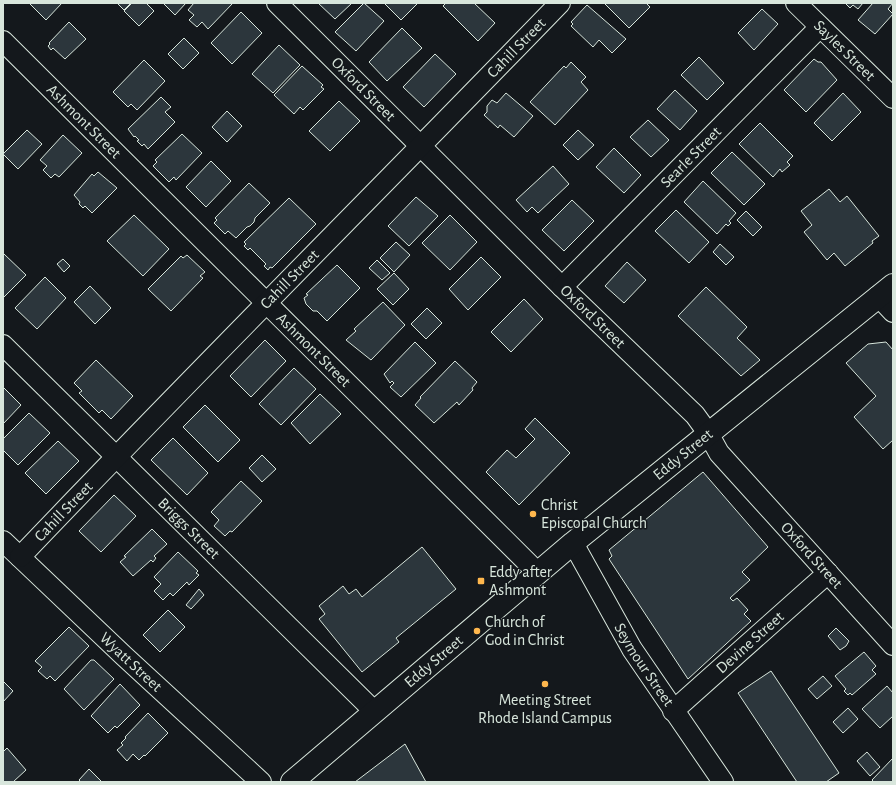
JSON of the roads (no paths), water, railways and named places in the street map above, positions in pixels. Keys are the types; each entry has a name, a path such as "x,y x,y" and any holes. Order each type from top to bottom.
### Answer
{"main road":[{"name":"Eddy Street","path":"292,782 573,543 886,291"}],"street":[{"name":"Oxford Street","path":"277,3 562,287 695,415 708,433 719,453 893,645"},
{"name":"Cahill Street","path":"20,557 266,302 422,146 560,3"},
{"name":"Sayles Street","path":"796,3 893,98"},
{"name":"Searle Street","path":"562,287 820,27"},
{"name":"Ashmont Street","path":"3,41 538,573"},
{"path":"886,291 893,312"},
{"name":"Briggs Street","path":"3,345 375,712"},
{"name":"Wyatt Street","path":"3,541 124,656 261,782"},
{"name":"Seymour Street","path":"573,543 632,650 723,782"},
{"name":"Devine Street","path":"673,711 828,574"}],"place":[{"name":"Christ Episcopal Church","path":"533,514"},
{"name":"Eddy after Ashmont","path":"481,581"},
{"name":"Church of God in Christ","path":"477,631"},
{"name":"Meeting Street Rhode Island Campus","path":"545,684"}]}
